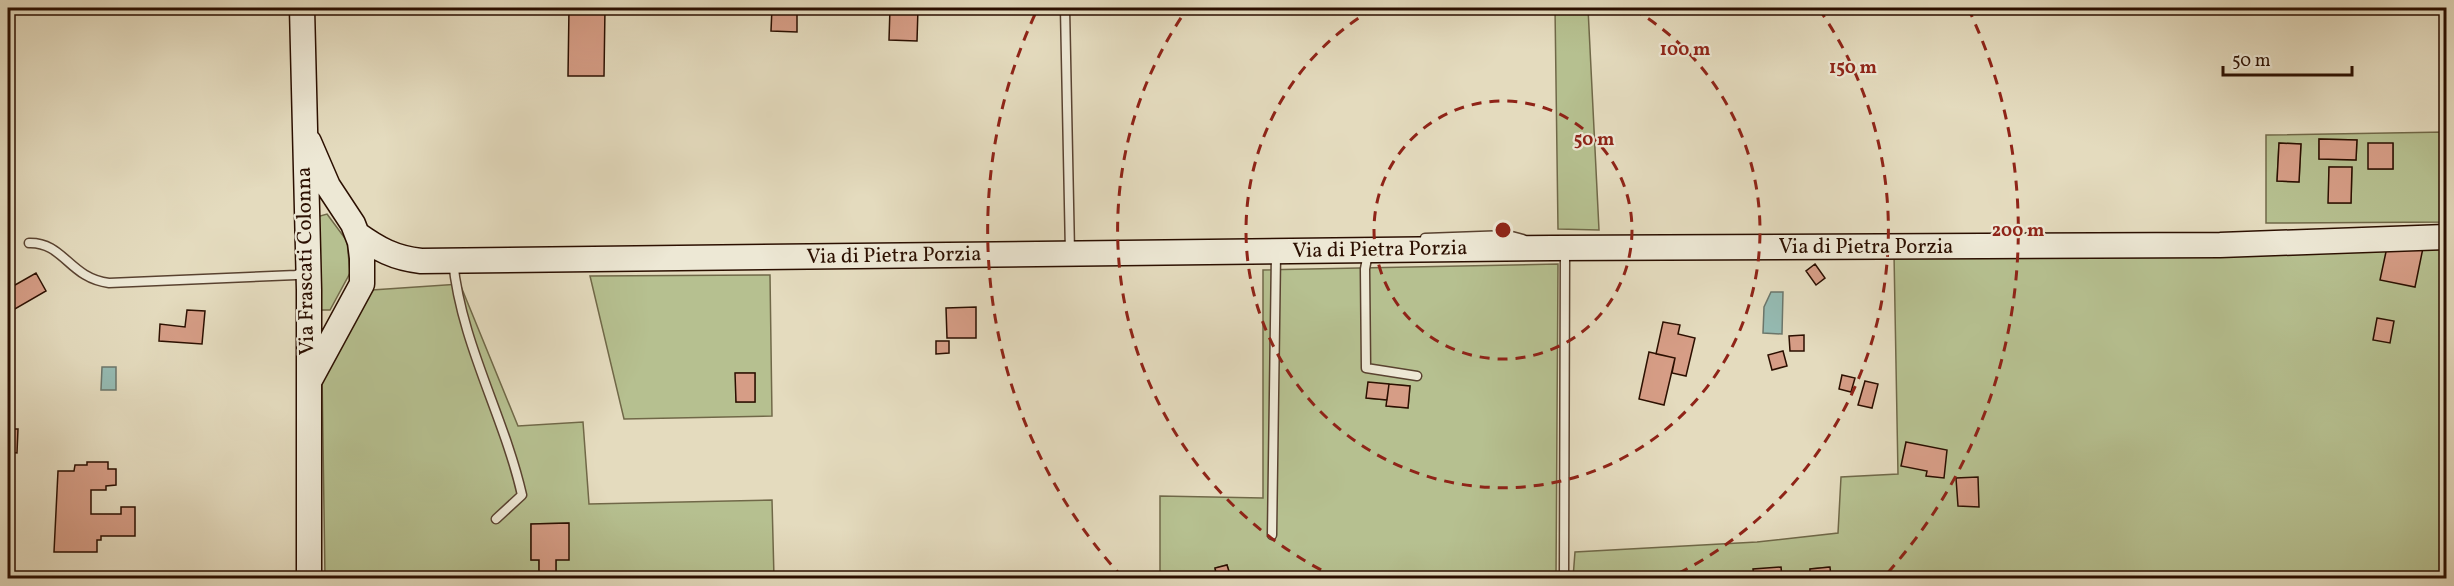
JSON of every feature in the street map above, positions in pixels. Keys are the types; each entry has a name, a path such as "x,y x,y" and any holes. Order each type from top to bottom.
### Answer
{"street":[{"name":"Via Frascati Colonna","path":"302,8 305,214 309,308 309,579"},
{"name":"Via Frascati Colonna","path":"304,129 323,175 357,234 360,243 362,284 312,377 308,392"},
{"path":"305,214 319,206 339,204"},
{"path":"357,234 376,249 392,256 421,261"},
{"name":"Via di Pietra Porzia","path":"421,261 1276,251 1384,246 1559,248 2220,245 2446,237"},
{"path":"362,284 375,274 421,261"},
{"path":"309,308 319,324 340,324"}],"lane":[{"path":"1065,8 1070,253"},
{"path":"1411,238 1508,235 1559,248 1564,579"},
{"path":"29,243 50,247 75,270 91,280 110,283 296,275 308,270"},
{"path":"1384,246 1365,269 1366,368 1417,376"},
{"path":"1272,535 1278,270 1276,251"},
{"path":"453,261 455,284 473,349 514,460 522,495 496,519"}],"green space":[{"path":"1555,8 1588,8 1599,230 1558,229"},
{"path":"2446,132 2446,222 2266,223 2266,135","holes":["2319,139 2357,140 2356,160 2319,159","2279,143 2301,144 2299,182 2277,181","2369,144 2393,144 2393,169 2369,169","2329,167 2352,168 2351,203 2329,203"]},
{"path":"327,214 347,241 350,273 330,310 316,310 313,218"},
{"path":"2446,247 2446,578 1831,578 1829,567 1810,569 1810,578 1782,578 1781,568 1754,570 1754,578 1573,578 1575,552 1757,542 1838,533 1841,477 1898,474 1894,254"},
{"path":"1558,264 1556,578 1231,578 1227,565 1215,568 1216,573 1204,578 1160,578 1160,496 1263,498 1263,270","holes":["1368,383 1410,386 1408,408 1387,406 1387,400 1367,398"]},
{"path":"770,275 772,416 624,419 590,276","holes":["736,373 755,373 755,402 736,402"]},
{"path":"460,284 518,426 583,422 589,504 772,500 774,578 570,578 570,576 556,575 556,560 568,523 531,524 531,560 539,560 539,575 484,576 483,578 325,578 322,372 372,290"}],"water":[{"path":"1771,292 1783,292 1782,334 1763,333 1764,307"},
{"path":"102,367 116,367 116,390 101,390"}],"building":[{"path":"569,8 605,8 604,76 568,76"},
{"path":"772,8 797,8 797,32 771,31"},
{"path":"890,8 918,8 917,41 889,40"},
{"path":"2319,139 2357,140 2356,160 2319,159"},
{"path":"2279,143 2301,144 2299,182 2277,181"},
{"path":"2368,143 2393,143 2393,169 2368,169"},
{"path":"2329,167 2352,167 2351,203 2328,203"},
{"path":"2387,247 2423,248 2415,287 2380,280"},
{"path":"1815,264 1825,278 1816,285 1806,271"},
{"path":"36,273 46,291 8,313 8,289"},
{"path":"976,307 976,338 947,338 946,308"},
{"path":"187,310 205,311 202,344 159,341 160,324 185,327"},
{"path":"2377,318 2394,321 2390,343 2373,340"},
{"path":"1663,322 1680,325 1678,334 1695,338 1686,376 1672,373 1675,358 1656,354"},
{"path":"1804,335 1804,351 1790,351 1789,336"},
{"path":"936,341 949,341 949,353 936,354"},
{"path":"1783,351 1787,366 1772,370 1768,355"},
{"path":"1649,352 1675,358 1664,405 1639,399"},
{"path":"735,373 755,373 755,402 736,402"},
{"path":"1842,375 1855,378 1851,392 1839,389"},
{"path":"1865,381 1878,384 1872,408 1858,405"},
{"path":"1368,382 1389,384 1387,400 1366,398"},
{"path":"1389,384 1410,386 1408,408 1386,406"},
{"path":"8,429 18,429 17,453 8,452"},
{"path":"1906,442 1947,450 1944,478 1926,476 1927,471 1901,466"},
{"path":"87,462 108,462 108,469 116,469 116,485 106,486 106,490 91,490 91,514 121,514 121,507 135,507 135,536 101,536 101,540 97,540 97,552 54,552 58,471 74,471 75,465 87,465"},
{"path":"1978,477 1979,507 1958,506 1956,478"},
{"path":"569,523 569,560 556,560 556,575 570,575 570,578 483,578 483,576 539,575 539,560 531,560 531,524"},
{"path":"1227,565 1231,578 1204,578 1216,573 1215,568"},
{"path":"1781,567 1782,578 1754,578 1753,569"},
{"path":"1830,567 1831,578 1810,578 1810,569"}]}
